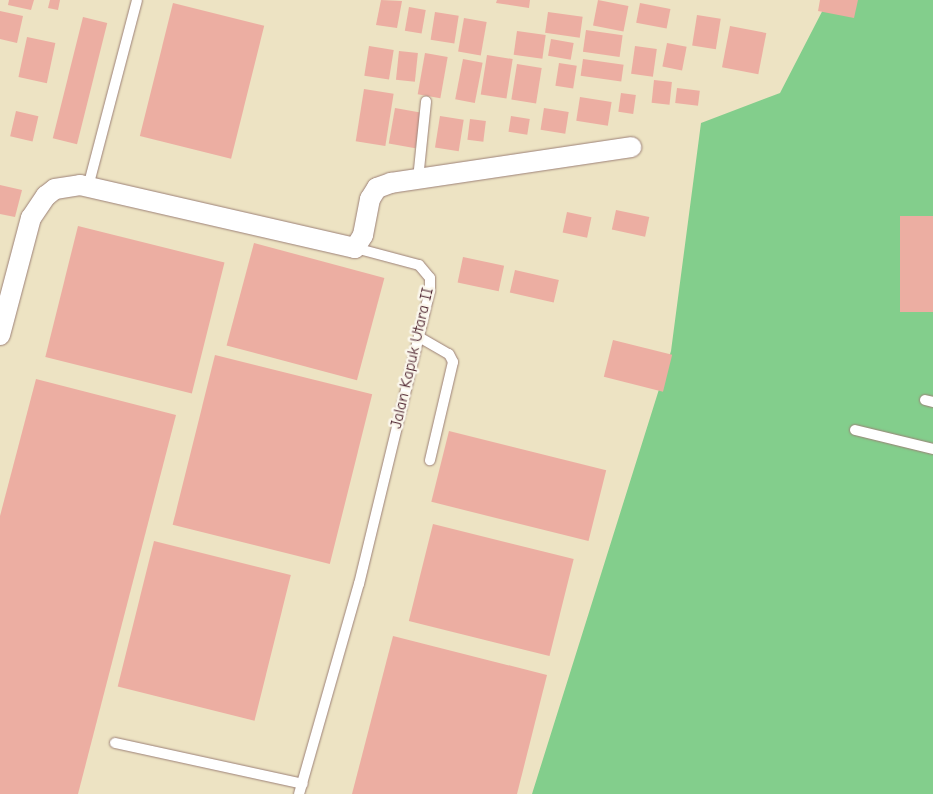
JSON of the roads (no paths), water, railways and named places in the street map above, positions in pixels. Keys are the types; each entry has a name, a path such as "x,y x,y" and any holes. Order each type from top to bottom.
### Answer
{"street":[{"path":"355,248 363,235 370,199 377,188 418,179 631,147"},
{"name":"Jalan Kapuk Utara II","path":"0,335 31,218 46,196 69,185 88,187 355,248"}],"lane":[{"path":"88,187 137,0"},
{"path":"418,179 426,101"},
{"name":"Jalan Kapuk Utara II","path":"301,789 360,584 430,291 430,278 419,265 355,248"},
{"path":"419,337 449,354 454,362 430,460"},
{"path":"855,430 933,449"},
{"path":"115,743 301,789"}]}
